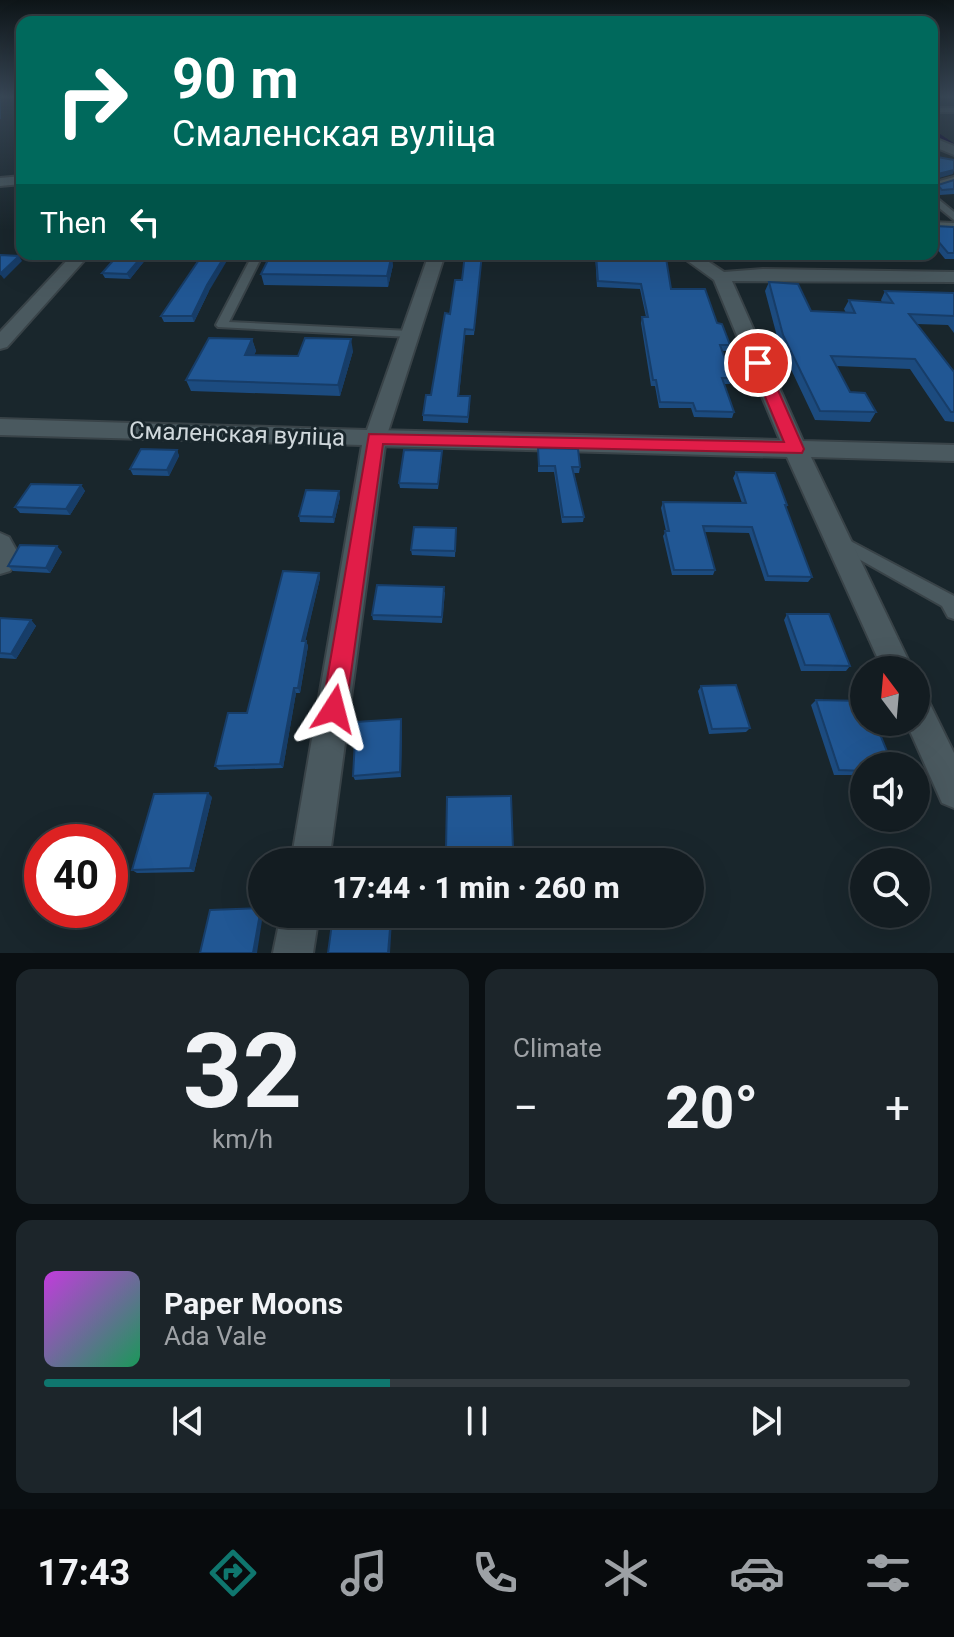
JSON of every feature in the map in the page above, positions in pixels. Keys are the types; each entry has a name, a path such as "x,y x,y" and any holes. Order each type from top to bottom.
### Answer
{"street":[{"path":"0,343 76,260"},
{"path":"312,848 375,438 435,260"},
{"path":"695,260 721,277 795,449 892,656"},
{"path":"721,277 763,274 954,277"},
{"name":"Смаленская вуліца","path":"0,427 947,455"},
{"path":"0,544 6,555 0,563"},
{"path":"929,736 954,791"},
{"path":"293,953 297,928"}],"lane":[{"path":"938,202 954,217"},
{"path":"255,260 222,325 410,334"},
{"path":"839,541 948,601 954,612"}],"building":[{"path":"938,157 954,160 954,170 938,174"},
{"path":"954,180 954,189 942,190 938,185"},
{"path":"938,226 954,227 954,253 948,253 938,241"},
{"path":"0,255 16,256 16,259 0,274"},
{"path":"114,260 139,260 127,274 102,273"},
{"path":"199,260 222,260 192,316 161,316"},
{"path":"268,260 391,260 387,276 261,274"},
{"path":"464,260 481,260 474,330 465,329 458,396 470,396 468,417 423,415 426,395 431,395 445,313 450,314 455,280 462,280"},
{"path":"596,260 666,260 671,289 705,289 717,323 722,324 730,345 720,345 732,378 722,378 734,412 696,411 693,403 660,402 642,317 648,317 641,284 598,281"},
{"path":"769,282 798,284 811,311 855,313 849,300 893,303 885,291 954,293 954,316 909,314 954,372 954,412 951,412 915,359 831,356 850,392 865,393 876,412 820,411 783,335"},
{"path":"209,338 252,339 245,355 298,356 305,338 351,339 338,385 186,380"},
{"path":"538,448 578,449 580,467 572,467 584,517 563,517 555,466 539,466"},
{"path":"141,449 177,450 167,470 130,469"},
{"path":"404,450 442,451 438,484 399,483"},
{"path":"736,472 775,473 812,577 768,576 752,527 703,526 715,570 674,570 665,531 669,531 663,502 746,503"},
{"path":"31,484 81,485 66,509 15,507"},
{"path":"306,490 339,491 333,517 299,516"},
{"path":"414,527 456,528 455,551 411,550"},
{"path":"20,545 57,546 46,568 8,566"},
{"path":"283,571 319,573 302,641 306,641 298,688 294,688 280,764 215,766 228,713 247,713"},
{"path":"377,585 444,587 442,617 372,615"},
{"path":"787,614 829,614 850,666 805,665"},
{"path":"0,618 31,620 11,654 0,653"},
{"path":"736,685 750,728 712,729 701,686"},
{"path":"816,700 850,701 850,736 881,736 887,752 850,752 850,770 839,770"},
{"path":"401,719 400,772 353,776 356,722"},
{"path":"208,793 190,868 132,870 154,794"},
{"path":"511,796 513,848 446,848 447,797"},
{"path":"248,909 248,928 257,928 253,953 200,953 210,910"},
{"path":"331,928 390,928 388,953 328,953"}],"waterway":[{"path":"946,140 954,146"}],"route":[{"path":"334,709 375,438 795,449 758,363"}]}
